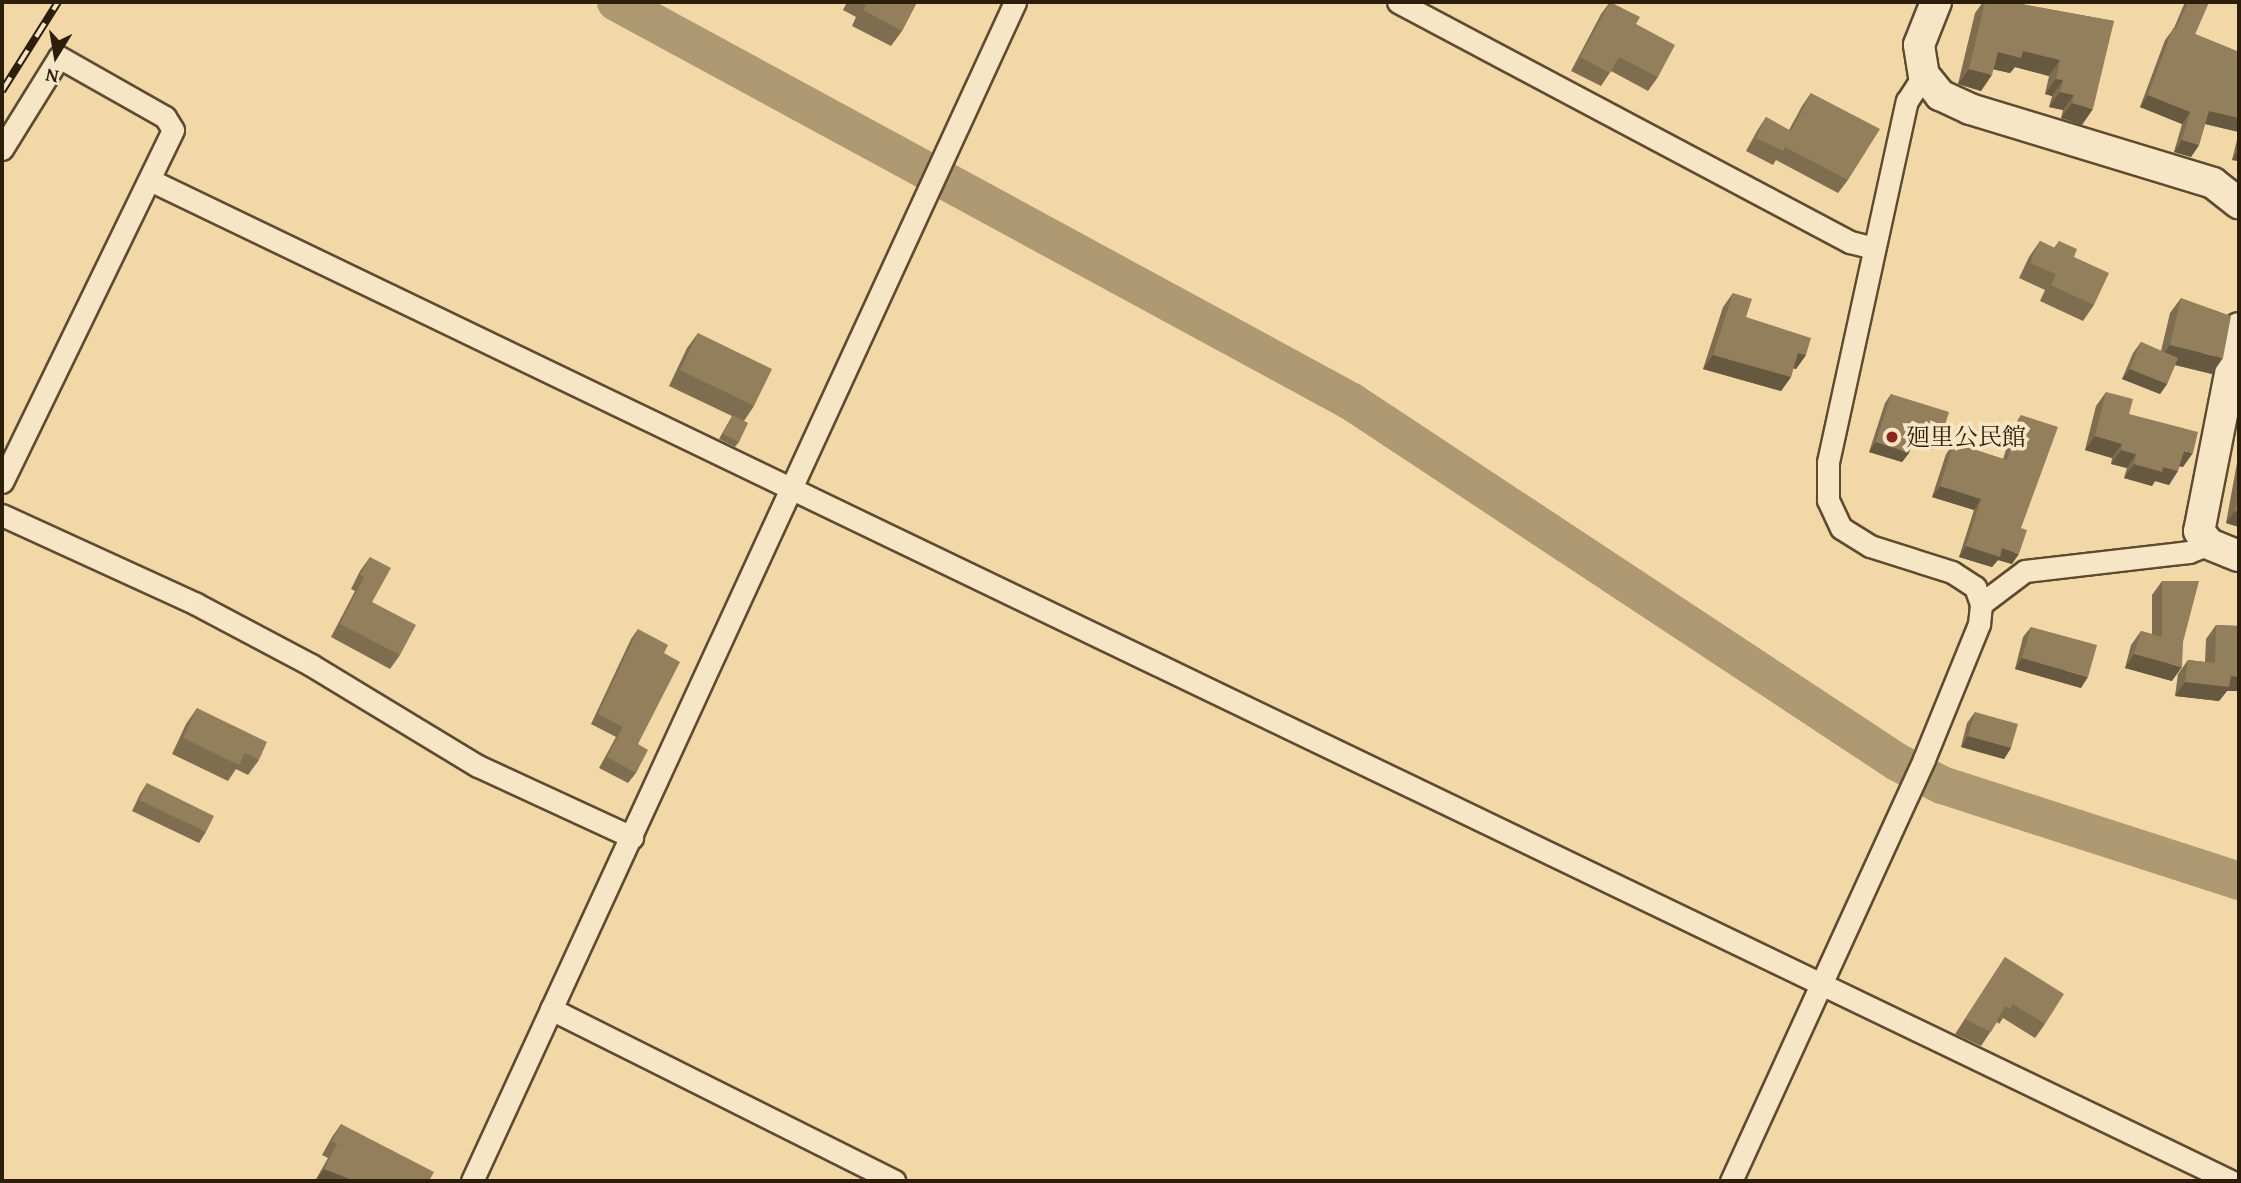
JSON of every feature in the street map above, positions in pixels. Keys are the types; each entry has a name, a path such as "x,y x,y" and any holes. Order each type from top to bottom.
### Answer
{"street":[{"path":"472,1181 1015,2"},
{"path":"1398,2 1850,242 1874,248"},
{"path":"1936,2 1919,45 1924,75 1940,95 1970,109 2213,183 2239,201"},
{"path":"2,149 59,57 165,117 173,130 152,181 144,188 2,482"},
{"path":"1731,1181 1924,759 1979,624 1981,604 1975,587 1952,572 1870,546 1842,528 1828,500 1828,463 1907,101 1924,75"},
{"path":"152,181 2231,1181"},
{"path":"2239,328 2199,531 2208,544 2239,556"},
{"path":"2,515 196,604 311,665 478,766 632,837"},
{"path":"1981,604 2025,571 2189,552 2208,544"},
{"path":"551,1009 894,1181"}],"building":[{"path":"867,2 917,2 902,31 863,10"},
{"path":"1610,2 1640,17 1636,24 1675,45 1658,77 1619,57 1610,73 1580,57"},
{"path":"1985,2 2010,2 2114,21 2093,109 2072,103 2074,95 2060,92 2063,80 2056,79 2060,60 2023,51 2021,58 1998,52 1992,75 1969,69"},
{"path":"2188,2 2209,2 2195,34 2239,52 2239,118 2209,111 2199,145 2182,140 2190,112 2148,95 2173,28 2176,29"},
{"path":"1811,93 1880,129 1848,180 1785,147 1783,151 1756,138 1766,117 1791,131"},
{"path":"2040,241 2055,248 2059,241 2077,249 2074,257 2109,273 2094,305 2051,285 2056,274 2030,263"},
{"path":"1733,293 1752,299 1746,317 1811,338 1806,355 1798,353 1791,377 1713,355"},
{"path":"2181,298 2231,316 2223,358 2170,345"},
{"path":"698,333 772,369 754,406 680,370"},
{"path":"2141,342 2178,358 2167,384 2130,369"},
{"path":"2106,392 2133,399 2129,414 2198,432 2193,453 2184,451 2178,471 2163,467 2162,472 2134,464 2136,454 2121,450 2122,444 2095,436"},
{"path":"1891,394 1949,412 1940,441 1915,433 1909,453 1876,442"},
{"path":"733,415 748,423 739,442 723,434"},
{"path":"2021,415 2058,427 2021,528 2027,530 2019,554 2002,548 2000,557 1966,546 1981,499 1940,486 1954,443 2007,460"},
{"path":"2239,486 2239,512 2235,511"},
{"path":"370,557 391,568 372,602 416,625 400,655 340,624 364,577 360,575"},
{"path":"2162,581 2199,581 2183,642 2182,667 2134,654 2141,631 2162,637"},
{"path":"2216,625 2239,626 2239,677 2231,676 2229,687 2185,682 2188,660 2215,663"},
{"path":"2031,627 2097,645 2088,677 2022,658"},
{"path":"638,629 668,645 664,653 680,662 638,744 648,750 636,773 607,757 623,727 598,714"},
{"path":"197,708 267,742 259,760 245,753 239,765 183,738"},
{"path":"1975,712 2018,724 2011,748 1968,736"},
{"path":"147,783 214,816 206,832 139,800"},
{"path":"2005,957 2064,994 2045,1024 2013,1004 2010,1009 2005,1006 1991,1032 1965,1019"},
{"path":"341,1124 434,1172 429,1181 355,1181 324,1169 337,1144 332,1141"}],"waterway":[{"path":"616,2 1352,402 1897,762 1942,785 2239,881"}],"railway":[{"path":"2,91 58,2"}],"place":[{"name":"廻里公民館","path":"1892,437"}]}
